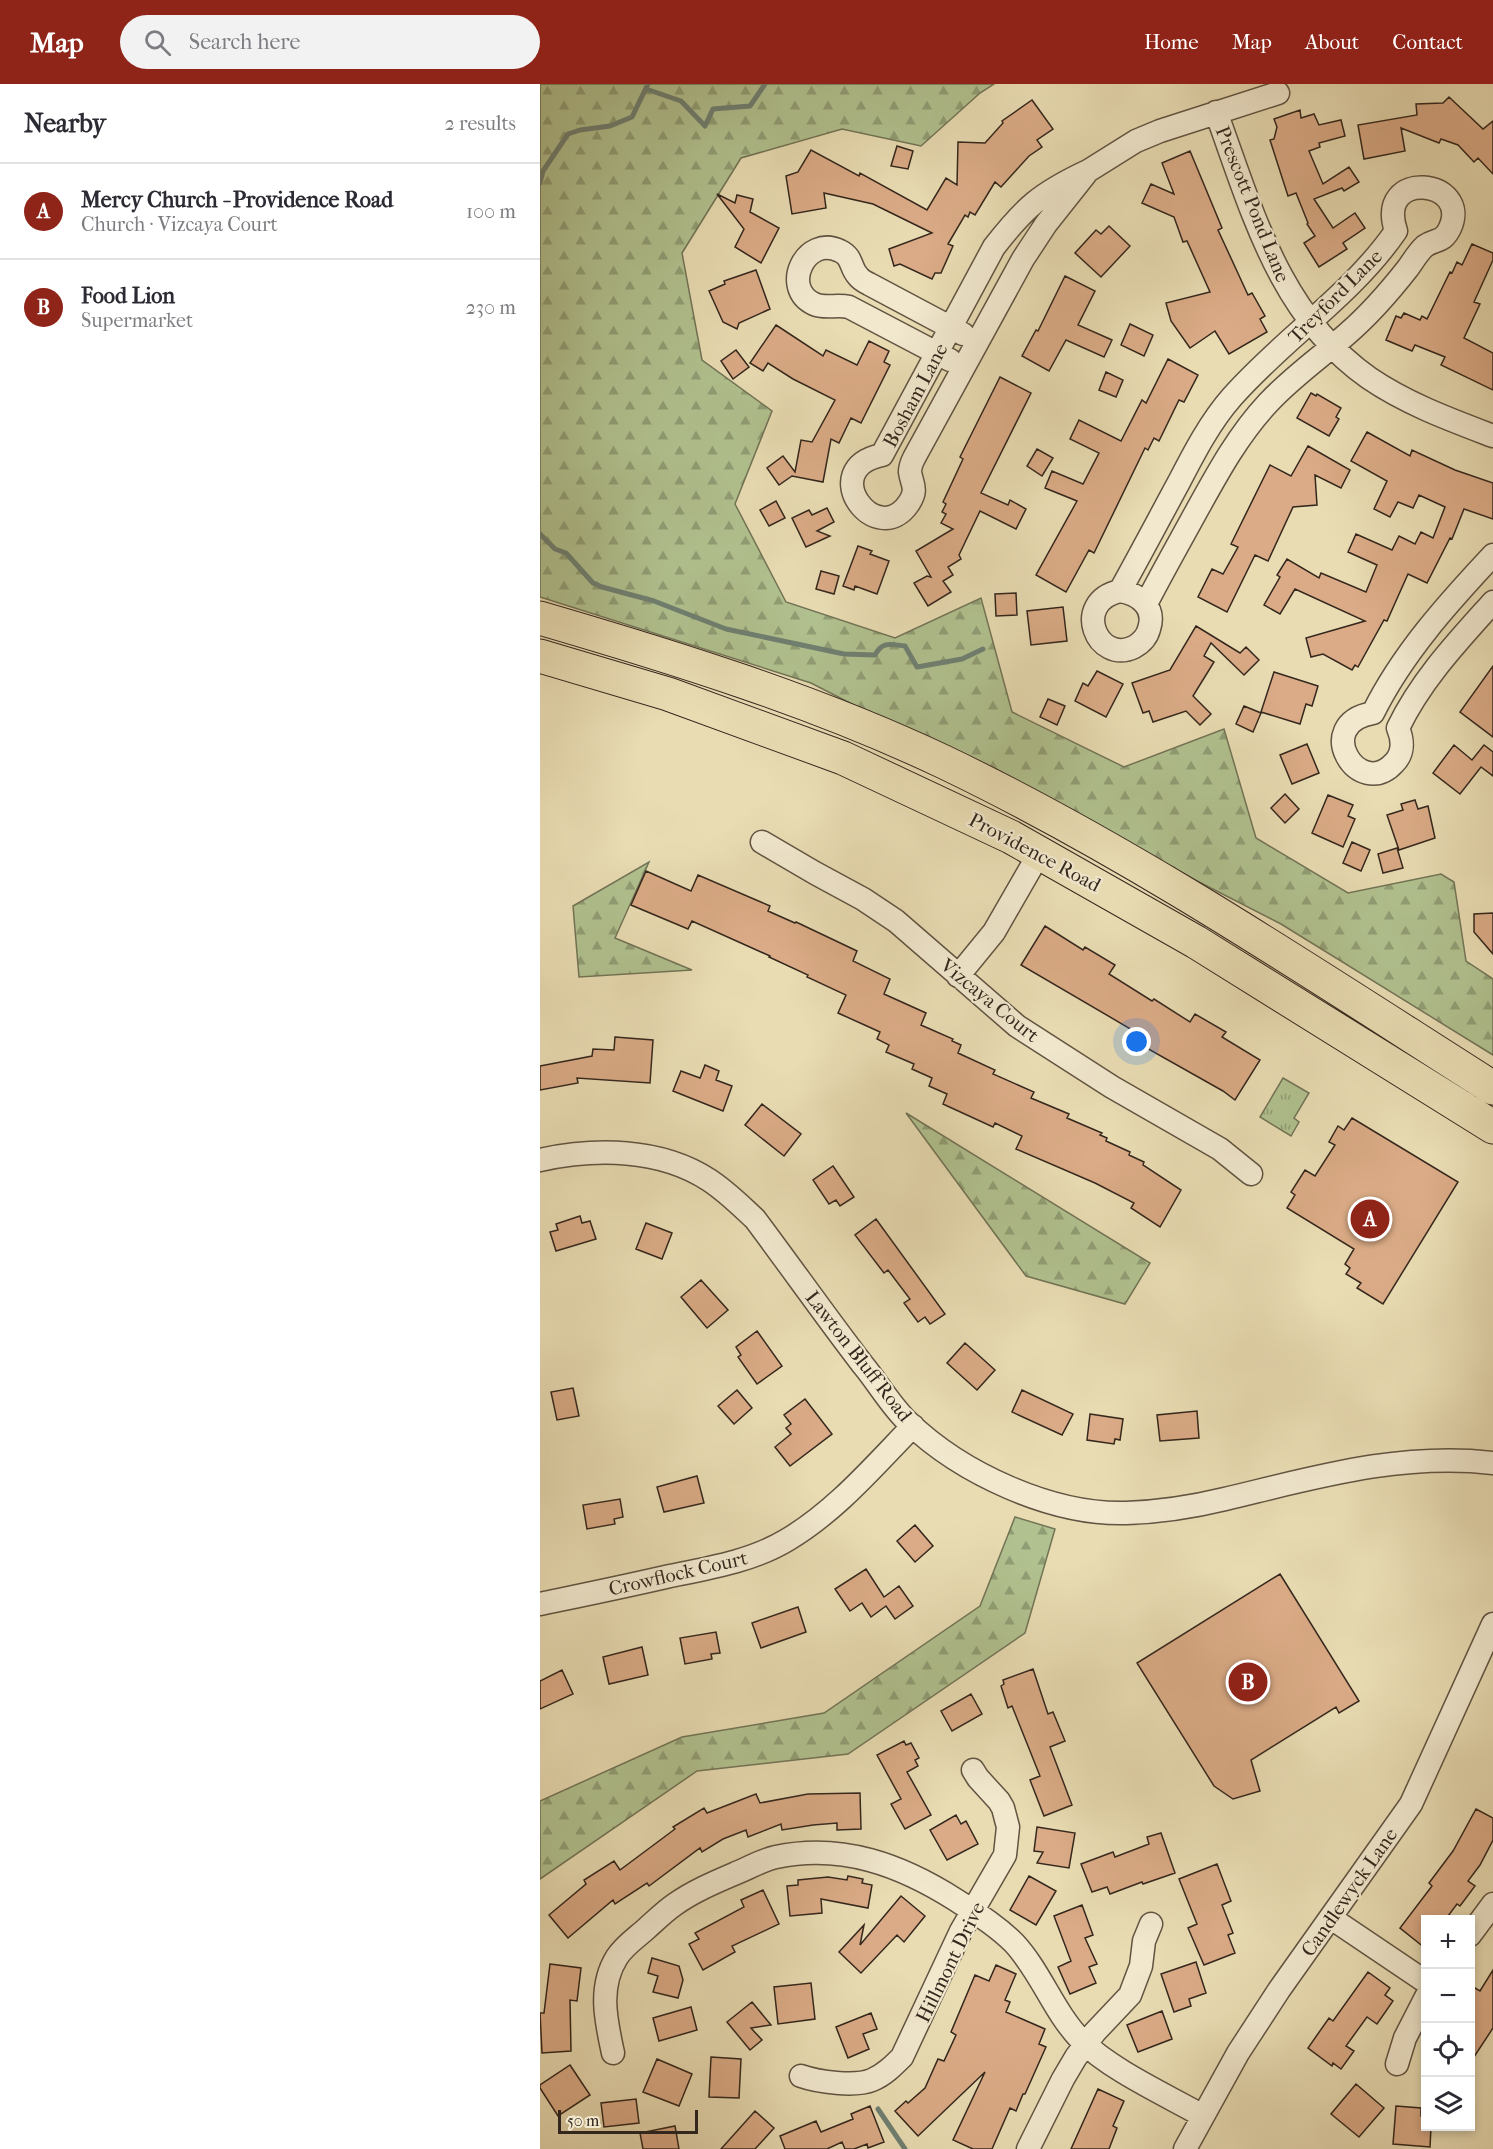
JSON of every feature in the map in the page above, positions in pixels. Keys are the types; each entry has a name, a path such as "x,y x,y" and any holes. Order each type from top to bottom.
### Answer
{"main road":[{"name":"Providence Road","path":"540,618 719,674 874,731 945,763 1114,851 1493,1088"},
{"name":"Providence Road","path":"540,656 668,694 843,758 943,804 1040,852 1196,942 1493,1127"}],"street":[{"name":"Bosham Lane","path":"1088,171 1046,224 1023,259 914,458 910,471 914,481 910,502 894,515 883,517 868,513 857,502 853,492 856,471 872,457 882,455 994,248 1011,225 1034,202 1055,186 1088,171 1136,141 1216,112 1278,93"},
{"name":"Prescott Pond Lane","path":"1216,112 1257,224 1278,273 1310,322 1331,346 1368,377 1434,413 1493,436"},
{"name":"Treyford Lane","path":"1431,187 1448,199 1452,209 1452,219 1450,229 1444,237 1425,246 1394,286 1346,335 1268,403 1220,468 1146,604 1151,622 1149,632 1143,640 1127,649 1108,646 1095,633 1092,624 1096,606 1111,593 1120,591 1194,453 1231,398 1348,289 1396,231 1393,212 1396,202 1411,188 1431,187"},
{"path":"1396,231 1409,243 1425,246"},
{"path":"821,248 840,251 848,257 854,266 856,275 852,292 839,304 829,307 810,302 798,286 797,276 804,258 821,248"},
{"path":"856,275 978,342"},
{"path":"839,304 849,307 964,368"},
{"path":"1194,453 1220,468"},
{"path":"882,455 898,459 910,471"},
{"path":"1373,713 1403,664 1435,620 1493,555"},
{"path":"1398,728 1407,709 1444,656 1491,603 1466,585"},
{"path":"1120,591 1130,592 1146,604"},
{"path":"1373,713 1392,720 1402,737 1402,747 1394,764 1376,773 1358,769 1350,763 1343,745 1348,726 1355,719 1373,713"},
{"name":"Vizcaya Court","path":"762,842 863,899 896,921 1017,1026 1112,1087 1220,1149 1251,1174"},
{"path":"958,976 994,932 1040,852"},
{"name":"Lawton Bluff Road","path":"540,1160 562,1155 602,1152 653,1157 696,1172 709,1180 755,1219 907,1422 967,1466 1003,1485 1042,1500 1083,1509 1124,1513 1206,1504 1356,1468 1403,1461 1452,1460 1493,1463"},
{"name":"Crowflock Court","path":"540,1604 737,1562 770,1549 801,1532 821,1516 859,1482 913,1426"},
{"name":"Candlewyck Lane","path":"1185,2149 1238,2053 1279,1990 1411,1804 1493,1624"},
{"name":"Hillmont Drive","path":"801,2076 816,2081 864,2082 889,2070 902,2057 937,1980 973,1911 1001,1864 1008,1836 1008,1827 999,1801 973,1770"},
{"path":"613,2054 605,2018 605,1987 608,1976 618,1956 673,1905 704,1887 774,1857 815,1853 850,1856 884,1863 931,1884 993,1925 1014,1944 1032,1967 1061,2016 1086,2044 1104,2060 1203,2116"},
{"path":"1475,1928 1493,1904"},
{"path":"1331,1918 1421,1979"},
{"path":"1028,2149 1063,2079 1086,2044 1124,2003 1135,1986 1141,1966 1144,1941 1151,1924"},
{"path":"1397,2064 1405,2038 1421,2005"}],"green space":[{"path":"540,84 994,84 980,93 921,146 842,129 741,158 682,253 702,360 772,411 735,504 786,602 895,638 981,598 1012,712 1124,767 1224,729 1256,838 1348,893 1441,874 1454,882 1466,961 1493,979 1493,1055 1281,924 811,683 540,597"},
{"path":"649,862 615,938 692,970 579,977 573,906"},
{"path":"1283,1078 1309,1093 1294,1118 1299,1122 1291,1136 1260,1117"},
{"path":"906,1113 1150,1263 1125,1304 1026,1276"},
{"path":"1015,1517 1055,1529 1025,1633 848,1754 697,1771 540,1879 540,1801 682,1737 824,1713 980,1606"}],"building":[{"path":"1449,97 1483,129 1493,121 1493,174 1478,158 1474,162 1458,145 1441,139 1439,143 1401,128 1405,151 1364,159 1358,125 1417,115 1416,104 1443,103"},
{"path":"1032,100 1053,129 1037,140 1042,147 1029,156 1001,187 995,182 975,215 970,212 968,217 965,215 948,244 953,246 941,273 935,273 932,279 900,264 894,266 889,249 932,233 873,204 824,193 826,208 792,214 786,176 798,172 811,150 859,176 860,173 927,210 946,178 957,185 958,142 985,143 1003,123 1002,121"},
{"path":"1300,110 1301,118 1314,114 1319,125 1341,120 1345,136 1319,143 1320,147 1309,151 1323,184 1349,167 1359,182 1344,191 1342,188 1314,199 1333,228 1355,213 1365,228 1343,243 1347,249 1319,267 1304,243 1315,236 1307,224 1296,193 1288,196 1270,140 1274,139 1277,127 1274,119"},
{"path":"897,146 913,151 908,169 891,166"},
{"path":"1190,151 1222,228 1218,230 1248,295 1252,293 1265,316 1260,319 1267,332 1229,354 1215,331 1190,348 1171,321 1166,303 1210,292 1187,241 1183,242 1174,217 1142,203 1151,184 1174,194 1162,163"},
{"path":"717,194 735,203 737,195 753,199 750,212 779,228 761,263 735,247 744,229"},
{"path":"1109,226 1130,246 1101,277 1075,253 1096,230 1101,234"},
{"path":"1472,244 1493,253 1493,260 1474,302 1480,304 1464,338 1493,353 1493,390 1441,365 1445,357 1415,345 1412,351 1386,340 1396,316 1401,318 1404,313 1420,320 1422,316 1427,319 1450,272 1452,273 1457,262 1462,265"},
{"path":"756,270 770,309 739,323 737,329 723,322 709,291 725,284 724,281"},
{"path":"1065,276 1095,291 1078,325 1112,340 1104,357 1066,340 1049,371 1022,356 1036,330 1038,331"},
{"path":"1130,324 1153,335 1144,356 1121,345"},
{"path":"776,325 823,356 826,350 857,365 869,341 889,351 884,362 890,365 861,423 851,418 839,443 831,439 823,482 792,476 779,485 767,468 783,456 795,472 801,440 812,442 835,400 793,379 768,363 763,371 750,363"},
{"path":"736,350 749,367 733,379 721,361"},
{"path":"1168,359 1198,375 1184,402 1179,400 1159,441 1154,438 1148,450 1145,448 1094,553 1089,550 1066,592 1036,575 1077,501 1045,488 1052,471 1083,484 1099,453 1070,439 1079,420 1121,441 1142,400 1146,403"},
{"path":"1106,372 1123,380 1116,397 1099,390"},
{"path":"1000,377 1031,393 981,493 1008,505 1010,500 1026,509 1016,529 980,511 959,555 961,559 948,567 953,575 943,581 951,592 928,606 914,583 927,576 931,577 916,551 953,529 941,523 946,514 942,512 946,504 943,502 963,459 960,457"},
{"path":"1311,393 1341,408 1336,417 1339,419 1329,436 1297,418"},
{"path":"1367,432 1410,456 1412,450 1455,470 1493,483 1493,519 1464,509 1452,539 1450,538 1427,583 1408,574 1387,621 1384,620 1358,667 1355,665 1352,670 1323,654 1311,657 1306,638 1365,621 1295,589 1280,614 1264,605 1287,559 1319,578 1321,573 1366,592 1377,565 1348,552 1356,534 1392,550 1399,536 1415,544 1421,532 1433,538 1445,507 1419,495 1413,508 1398,502 1390,517 1374,509 1387,481 1351,461"},
{"path":"1308,446 1350,470 1341,488 1315,475 1317,505 1293,507 1268,561 1255,555 1227,612 1198,597 1212,569 1223,574 1238,547 1231,544 1270,465 1291,476"},
{"path":"1037,449 1053,458 1042,476 1027,466"},
{"path":"776,501 785,518 769,526 760,510"},
{"path":"827,508 834,522 817,531 830,536 806,547 792,518 809,510 812,515"},
{"path":"858,546 872,551 870,554 889,561 877,594 855,586 854,590 843,586"},
{"path":"821,571 839,576 834,594 816,589"},
{"path":"1016,593 1017,615 996,616 995,594"},
{"path":"1063,607 1067,641 1031,645 1027,611"},
{"path":"1196,626 1240,653 1246,647 1259,660 1244,675 1211,643 1204,656 1214,662 1193,696 1211,714 1200,725 1186,711 1153,722 1149,711 1143,713 1132,683 1170,670"},
{"path":"1493,666 1493,737 1460,712"},
{"path":"1097,671 1123,684 1106,717 1075,701 1083,683 1088,686"},
{"path":"1274,672 1318,686 1312,706 1306,704 1300,724 1261,712"},
{"path":"1048,699 1065,706 1057,725 1040,717"},
{"path":"1244,706 1261,713 1253,732 1236,724"},
{"path":"1307,744 1319,773 1292,784 1280,755"},
{"path":"1454,745 1472,760 1484,745 1493,752 1493,776 1481,767 1460,794 1433,773"},
{"path":"1285,794 1299,809 1285,823 1271,808"},
{"path":"1328,795 1353,805 1348,816 1355,819 1343,847 1312,833"},
{"path":"1415,800 1418,809 1428,806 1435,838 1399,850 1387,815 1403,810 1401,804"},
{"path":"1352,842 1370,850 1361,871 1343,863"},
{"path":"1397,848 1403,868 1383,873 1378,854"},
{"path":"646,871 691,891 698,875 770,906 768,911 857,951 853,961 890,979 884,994 926,1013 921,1025 961,1045 958,1053 995,1070 993,1074 1034,1092 1031,1098 1069,1114 1067,1118 1102,1133 1100,1135 1107,1138 1106,1141 1130,1152 1129,1155 1144,1162 1143,1165 1181,1190 1160,1227 1131,1208 1134,1203 1095,1183 1016,1149 1022,1136 995,1123 993,1127 943,1104 947,1094 929,1086 932,1078 912,1069 914,1064 886,1052 889,1045 877,1039 880,1032 838,1013 846,995 770,956 692,921 688,929 631,905"},
{"path":"1493,913 1493,954 1474,932 1474,914"},
{"path":"1045,926 1083,950 1085,947 1115,965 1109,974 1152,1001 1154,999 1190,1022 1195,1014 1226,1032 1222,1037 1260,1060 1235,1100 1143,1046 1144,1044 1139,1041 1141,1037 1134,1031 1021,965"},
{"path":"615,1037 653,1040 650,1083 577,1078 578,1083 540,1090 540,1066 592,1056 593,1049 614,1050"},
{"path":"705,1065 719,1071 716,1080 732,1086 723,1111 673,1091 681,1071 700,1078"},
{"path":"762,1104 801,1134 784,1156 745,1125"},
{"path":"1352,1118 1458,1182 1383,1304 1357,1288 1361,1283 1346,1274 1350,1268 1345,1264 1354,1249 1287,1208 1295,1195 1291,1192 1305,1170 1315,1176 1335,1145 1329,1142 1338,1126 1344,1130"},
{"path":"833,1166 854,1197 840,1206 836,1200 829,1204 813,1180"},
{"path":"580,1216 582,1223 590,1221 596,1239 556,1251 550,1232 558,1230 556,1224"},
{"path":"876,1219 945,1314 930,1324 925,1317 918,1322 904,1303 910,1299 888,1270 884,1273 855,1235"},
{"path":"646,1223 672,1233 662,1259 636,1249"},
{"path":"701,1280 728,1310 707,1328 681,1297"},
{"path":"757,1331 782,1366 757,1384 738,1357 741,1355 736,1347"},
{"path":"965,1343 995,1370 977,1390 947,1363"},
{"path":"573,1388 579,1416 557,1420 551,1392"},
{"path":"737,1390 752,1408 734,1424 718,1406"},
{"path":"1022,1390 1073,1414 1062,1435 1012,1412"},
{"path":"805,1399 832,1434 790,1466 775,1447 791,1434 786,1428 791,1424 784,1415"},
{"path":"1197,1411 1199,1438 1160,1441 1157,1415"},
{"path":"1090,1414 1123,1419 1120,1440 1115,1439 1114,1444 1087,1440"},
{"path":"697,1476 704,1503 664,1512 657,1487"},
{"path":"620,1499 623,1517 614,1519 615,1524 587,1529 583,1505"},
{"path":"915,1525 933,1546 915,1562 897,1541"},
{"path":"866,1569 884,1597 899,1586 913,1606 895,1619 886,1606 871,1617 862,1603 850,1611 835,1589"},
{"path":"1280,1574 1359,1701 1339,1713 1336,1707 1251,1760 1260,1791 1233,1799 1214,1786 1137,1663"},
{"path":"798,1607 806,1632 761,1648 752,1623"},
{"path":"716,1632 720,1653 711,1654 712,1659 685,1664 680,1638"},
{"path":"642,1647 648,1675 609,1684 603,1657"},
{"path":"1033,1669 1048,1714 1053,1712 1065,1741 1050,1747 1072,1805 1044,1816 1030,1780 1040,1776 1012,1706 1008,1708 1001,1686 1004,1684 1003,1680"},
{"path":"562,1670 573,1694 540,1709 540,1681"},
{"path":"971,1694 982,1714 952,1731 941,1711"},
{"path":"904,1741 906,1745 911,1743 919,1758 915,1760 918,1766 907,1772 931,1815 905,1829 891,1804 901,1799 877,1755"},
{"path":"860,1793 861,1829 837,1830 837,1823 782,1830 781,1824 748,1837 746,1830 723,1839 702,1852 700,1848 649,1886 647,1883 615,1904 613,1900 568,1938 549,1915 586,1884 584,1880 614,1861 620,1870 675,1829 673,1827 704,1808 707,1813 756,1794 760,1803 808,1794"},
{"path":"1476,1809 1493,1818 1493,1840 1480,1865 1468,1881 1475,1886 1460,1906 1457,1904 1449,1915 1421,1915 1421,1945 1400,1928 1432,1886 1429,1883 1453,1851"},
{"path":"956,1815 961,1824 966,1821 978,1844 947,1860 930,1830"},
{"path":"1037,1827 1075,1833 1069,1868 1037,1863 1043,1852 1034,1851"},
{"path":"1161,1833 1175,1873 1110,1894 1107,1887 1092,1892 1081,1864 1113,1852 1115,1857 1149,1844 1147,1837"},
{"path":"1217,1864 1231,1901 1222,1905 1233,1933 1228,1935 1235,1953 1204,1965 1188,1928 1197,1924 1179,1879"},
{"path":"848,1876 863,1879 862,1883 872,1885 868,1908 821,1899 822,1913 790,1916 787,1886 798,1885 798,1880 828,1877 847,1880"},
{"path":"1029,1876 1056,1891 1036,1925 1010,1910"},
{"path":"763,1890 779,1924 732,1946 735,1952 703,1970 689,1944 699,1939 695,1933 744,1907 741,1900"},
{"path":"901,1896 925,1916 904,1942 897,1935 861,1973 839,1952 864,1925 860,1945"},
{"path":"1082,1905 1093,1935 1085,1938 1097,1964 1089,1967 1096,1983 1070,1994 1058,1967 1071,1961 1054,1916"},
{"path":"652,1958 679,1966 683,1980 678,1998 653,1992 658,1976 648,1973"},
{"path":"1196,1962 1206,1993 1189,1999 1191,2006 1174,2012 1161,1974"},
{"path":"550,1964 581,1968 577,2001 570,2000 571,2051 542,2053 540,2013 544,2013"},
{"path":"996,1965 1016,1974 1005,2000 1010,2002 1006,2012 1045,2029 1039,2044 1046,2047 1025,2094 1016,2111 1010,2108 992,2149 973,2149 953,2140 985,2072 918,2136 895,2111 925,2088 938,2059 944,2061 956,2035 951,2032 975,1975 989,1981"},
{"path":"1493,1970 1493,2028 1475,2055 1475,1988 1480,1991"},
{"path":"1368,1972 1390,1988 1385,1995 1393,2001 1377,2024 1367,2017 1346,2046 1354,2051 1341,2069 1333,2063 1332,2066 1308,2048 1329,2018 1333,2021"},
{"path":"811,1983 815,2019 778,2024 774,1987"},
{"path":"752,2002 771,2025 751,2028 762,2040 750,2050 727,2022"},
{"path":"691,2007 697,2030 659,2041 653,2018"},
{"path":"1162,2011 1172,2039 1138,2052 1127,2025"},
{"path":"871,2013 877,2029 863,2034 869,2049 848,2058 836,2027"},
{"path":"711,2057 741,2059 739,2098 709,2097"},
{"path":"657,2059 692,2074 679,2106 643,2092"},
{"path":"570,2065 590,2095 558,2116 540,2085"},
{"path":"1356,2084 1384,2108 1359,2137 1331,2114"},
{"path":"1098,2089 1124,2101 1113,2126 1117,2128 1109,2149 1071,2149"},
{"path":"636,2099 639,2123 604,2127 601,2103"},
{"path":"870,2106 884,2142 868,2148 867,2144 854,2149 845,2149 842,2142 827,2149 785,2149 780,2136 816,2121 821,2132 853,2119 851,2114"},
{"path":"1396,2106 1421,2108 1421,2131 1431,2131 1430,2147 1393,2144"},
{"path":"755,2111 774,2128 755,2149 721,2149"},
{"path":"675,2126 679,2149 643,2149 640,2133"}],"waterway":[{"path":"540,183 543,171 568,134 610,126 632,117 648,84"},
{"path":"646,89 681,101 705,126 713,109 750,106 765,84"},
{"path":"540,534 555,549 566,553 593,583 654,601 726,629 844,654 875,655 884,645 905,646 917,667 962,659 983,649"},
{"path":"878,2109 905,2149"}],"place":[{"name":"Mercy Church - Providence Road","path":"1370,1219"},
{"name":"Food Lion","path":"1248,1682"}]}
